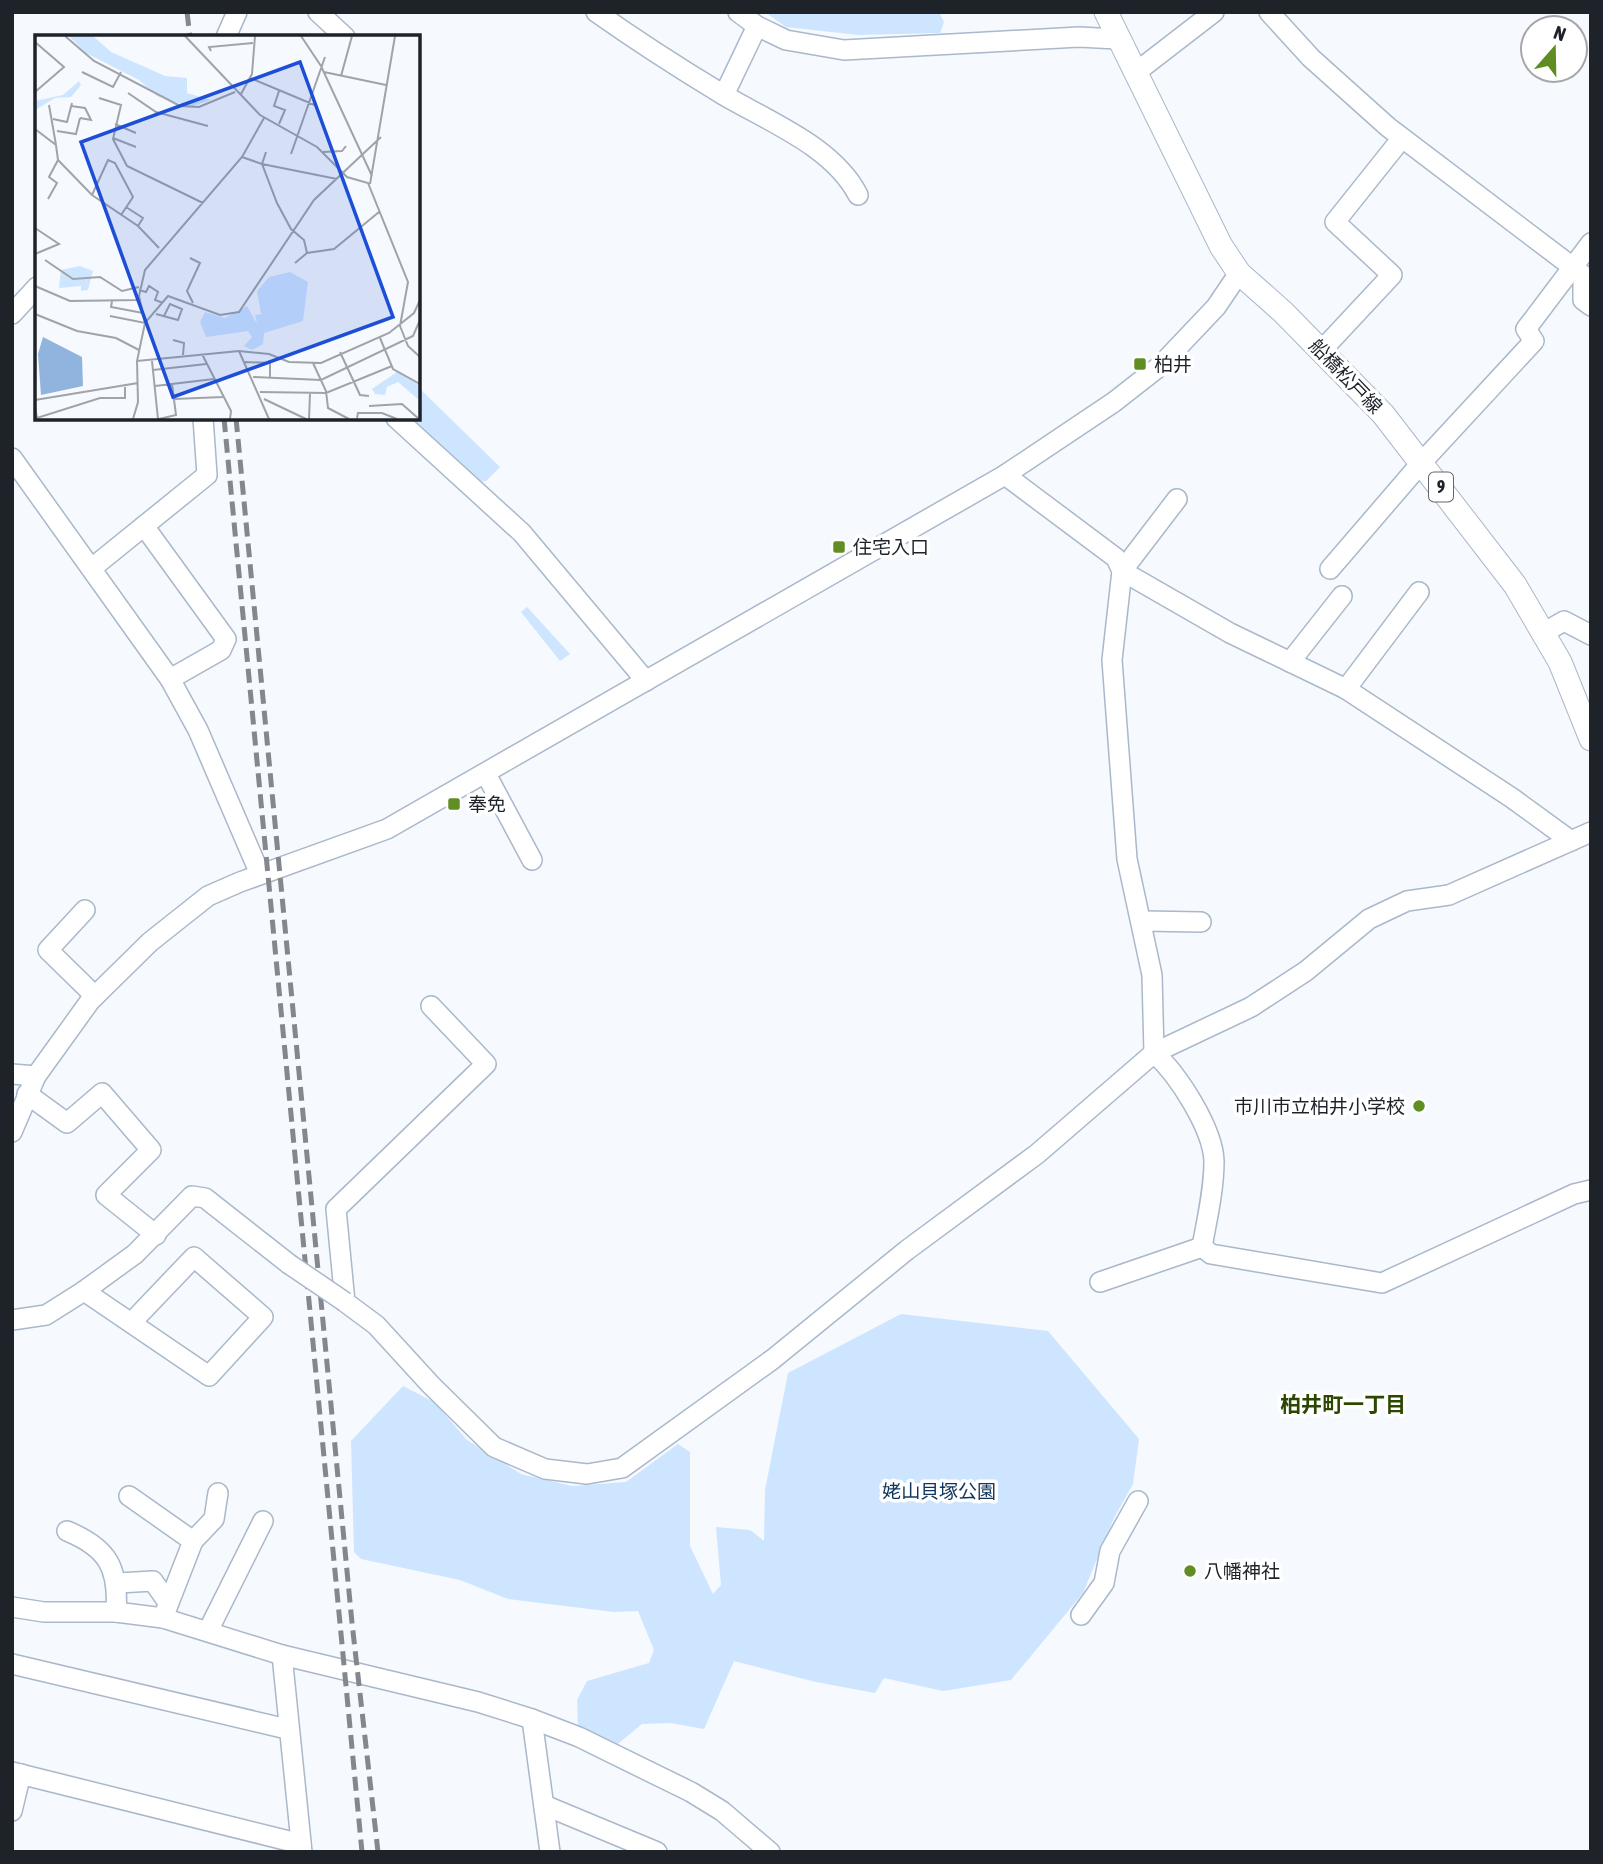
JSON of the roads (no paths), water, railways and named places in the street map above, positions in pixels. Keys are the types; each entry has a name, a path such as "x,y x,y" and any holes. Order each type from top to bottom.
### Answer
{"main road":[{"name":"船橋松戸線","path":"1106,12 1221,246 1239,273 1322,350 1383,414 1515,585 1545,632 1573,690 1591,739"}],"street":[{"path":"227,35 237,12"},
{"path":"318,12 343,35"},
{"path":"596,12 724,95 814,148 851,181 858,195"},
{"path":"738,12 757,26 798,43 844,50 1079,37 1117,39"},
{"path":"1135,73 1214,12"},
{"path":"1269,12 1311,58 1402,138 1583,275 1583,300 1591,306"},
{"path":"724,95 757,26"},
{"path":"1322,350 1392,275 1335,222 1402,138"},
{"path":"1331,569 1422,462 1534,341 1526,328 1591,243"},
{"path":"12,1132 36,1076 95,996 150,942 208,897 260,874 387,829 1005,475 1114,402 1160,366 1216,307 1239,273"},
{"path":"12,314 35,290"},
{"path":"92,568 207,474 203,420"},
{"path":"398,420 522,533 646,681"},
{"path":"12,458 170,679 198,730 260,874"},
{"path":"1005,475 1116,558 1122,571 1230,633 1346,689 1512,797 1571,841"},
{"path":"1177,499 1122,571 1112,660 1127,859 1143,921 1152,975 1154,1053 1170,1067 1200,1118 1214,1158 1211,1202 1202,1247"},
{"path":"144,526 226,639 221,650 170,679"},
{"path":"1346,689 1419,592"},
{"path":"1290,662 1342,596"},
{"path":"1545,632 1564,621 1591,635"},
{"path":"486,774 532,860"},
{"path":"12,1320 46,1315 84,1291 156,1235 192,1196 205,1198 289,1264 376,1325 430,1384 494,1447 545,1469 587,1474 622,1468 773,1359 907,1250 1037,1154 1154,1053 1251,1007 1306,971 1369,919 1407,901 1449,895 1591,832"},
{"path":"85,910 48,950 95,996"},
{"path":"1143,921 1201,922"},
{"path":"345,1302 336,1209 486,1064 431,1006"},
{"path":"12,1074 36,1076"},
{"path":"27,1094 68,1123 102,1093 151,1150 106,1195 156,1235"},
{"path":"1202,1247 1211,1254 1382,1283 1574,1194 1591,1190"},
{"path":"1100,1282 1202,1247"},
{"path":"84,1291 131,1323 209,1376 264,1317 194,1257 131,1323"},
{"path":"165,1610 193,1541 214,1519 218,1493"},
{"path":"129,1496 193,1541"},
{"path":"1081,1615 1104,1583 1110,1551 1138,1501"},
{"path":"208,1631 263,1521"},
{"path":"67,1531 90,1541 104,1554 118,1583 116,1612"},
{"path":"118,1583 153,1581 165,1610"},
{"path":"12,1607 44,1612 165,1610 208,1631 282,1656 478,1702 532,1719 579,1737 691,1793 722,1811 771,1852"},
{"path":"12,1811 16,1773 302,1848 287,1729 282,1656"},
{"path":"12,1664 287,1729"},
{"path":"532,1719 550,1852"},
{"path":"544,1805 657,1852"}],"railway":[{"path":"187,12 190,35"},
{"path":"224,420 362,1852"},
{"path":"236,420 352,1623 378,1852"}],"place":[{"name":"柏井","path":"1140,364"},
{"name":"住宅入口","path":"839,547"},
{"name":"奉免","path":"454,804"},
{"name":"市川市立柏井小学校","path":"1419,1106"},
{"name":"八幡神社","path":"1190,1571"}],"district":[{"name":"柏井町一丁目","path":"1343,1405"}],"park label":[{"name":"姥山貝塚公園","path":"939,1491"}]}
